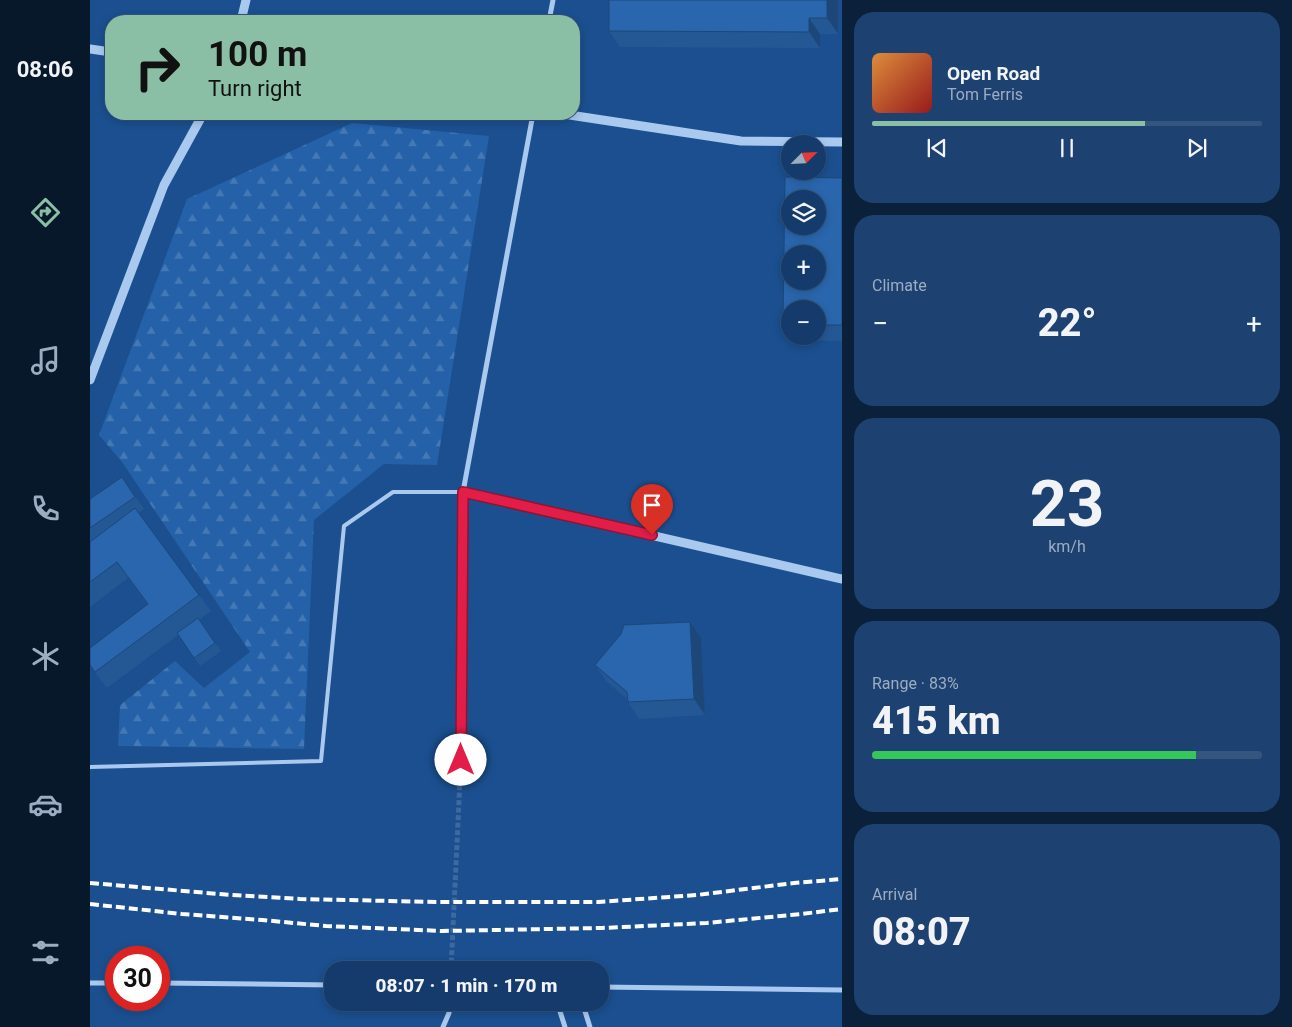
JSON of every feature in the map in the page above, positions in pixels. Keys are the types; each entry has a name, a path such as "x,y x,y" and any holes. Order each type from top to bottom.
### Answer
{"street":[{"path":"242,15 246,0"},
{"path":"550,15 552,0"},
{"path":"90,49 105,51"},
{"path":"580,117 741,142 842,142"},
{"path":"90,380 164,185 200,120"},
{"path":"461,760 463,492 532,120"},
{"path":"463,492 842,579"},
{"path":"90,983 105,983"},
{"path":"170,984 324,985"},
{"path":"609,987 842,990"},
{"path":"560,1011 565,1027"},
{"path":"585,1011 590,1027"},
{"path":"443,1027 449,1013"}],"lane":[{"path":"90,767 320,761 344,526 393,492 463,492"}],"green space":[{"path":"352,123 489,136 437,465 384,464 314,520 304,749 118,746 120,705 175,661 204,688 250,652 122,462 99,435 187,199"}],"building":[{"path":"609,0 827,0 827,18 809,18 809,32 609,31"},
{"path":"842,178 842,325 826,325 826,300 783,300 783,290 826,290 826,245 784,245 784,235 826,235 826,190 785,190 785,180"},
{"path":"122,477 135,497 90,528 90,499"},
{"path":"135,508 199,595 95,672 90,665 90,648 148,604 117,562 90,582 90,542"},
{"path":"198,618 215,643 194,658 177,633"},
{"path":"690,622 694,699 628,702 627,692 595,665 621,634 624,625"}],"tunnel":[{"path":"451,961 461,759"}],"railway":[{"path":"90,883 300,899 437,902 598,902 697,895 842,879"},
{"path":"90,904 326,926 442,931 602,928 707,923 842,909"}],"route":[{"path":"461,760 463,492 652,535"}]}
